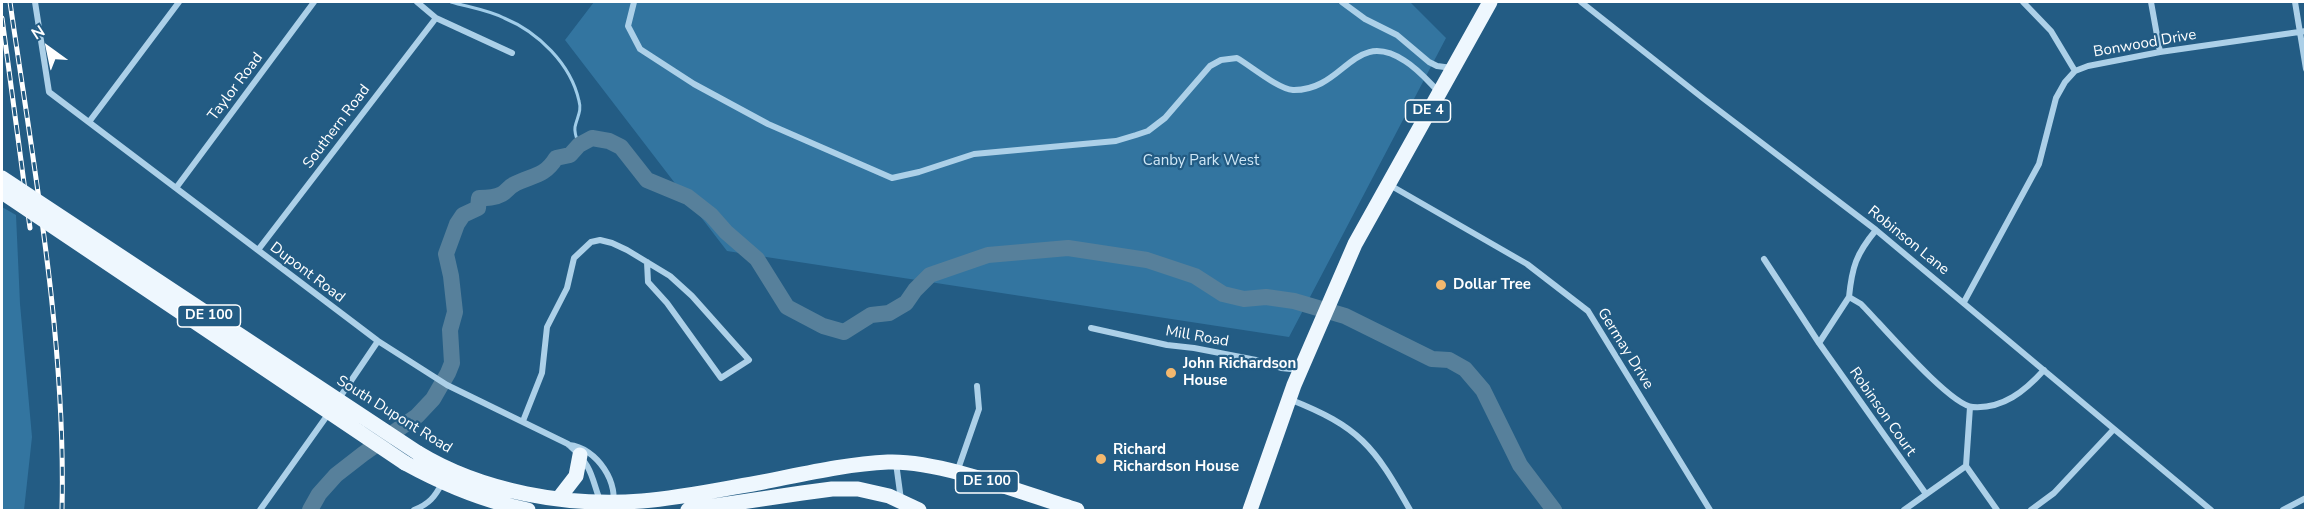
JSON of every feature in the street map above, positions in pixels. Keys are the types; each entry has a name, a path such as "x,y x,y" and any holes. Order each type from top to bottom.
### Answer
{"main road":[{"name":"DE 4","path":"1250,510 1300,370 1354,244 1490,2"},
{"name":"South Dupont Road","path":"2,178 418,453 453,471 515,490 607,506 812,472 896,462"},
{"name":"South Dupont Road","path":"2,192 405,463 442,484 499,504 528,510"},
{"path":"559,498 576,476 580,455"},
{"name":"DE 100","path":"896,462 957,473 1077,510"},
{"path":"692,510 714,500 743,495 754,483"},
{"path":"692,510 769,503 832,489 858,489 901,500 919,510"}],"street":[{"name":"Dupont Road","path":"35,2 49,92 378,341 447,385 584,450 601,464 609,481 607,506"},
{"path":"89,122 179,2"},
{"name":"Taylor Road","path":"176,188 314,2"},
{"path":"417,2 436,18 512,53"},
{"path":"634,2 628,26 640,49 694,84 768,124 892,178 931,169 974,154 1116,141 1142,133 1165,118 1210,66 1231,58 1237,58 1276,84 1292,90 1318,86 1365,52 1380,49 1405,61 1439,92"},
{"path":"1342,2 1365,19 1397,35 1430,62 1437,66 1453,68"},
{"name":"Robinson Lane","path":"1581,2 1876,230 2211,510"},
{"path":"1964,303 2039,164 2059,92 2075,71 2051,31 2023,2"},
{"path":"2151,2 2160,52"},
{"path":"2295,2 2302,32 2306,69"},
{"name":"Southern Road","path":"258,250 436,18"},
{"name":"Bonwood Drive","path":"2075,71 2088,66 2160,52 2302,32"},
{"name":"Germay Drive","path":"1387,184 1527,264 1588,311 1710,510"},
{"path":"1819,343 1849,297 1852,268 1865,243 1876,230"},
{"path":"523,421 542,373 547,327 567,288 574,258 591,242 600,240 627,250 647,262 670,276 692,296 749,360 721,378 667,303 648,282 647,262"},
{"name":"Robinson Court","path":"1764,259 1819,343 1926,494"},
{"path":"1849,297 1861,304 1941,387 1970,407 1990,406 2014,398 2044,370"},
{"name":"Mill Road","path":"1090,328 1300,370"},
{"path":"260,510 378,341"},
{"path":"957,473 979,409 977,386"},
{"path":"1289,399 1327,414 1355,433 1374,451 1410,510"},
{"path":"1970,407 1966,466 1997,510"},
{"path":"2031,510 2054,493 2114,429"},
{"name":"Dupont Road","path":"568,444 580,455 592,473 607,506"},
{"path":"896,462 901,500"},
{"path":"1904,510 1966,466"},
{"path":"414,510 428,504 435,497 453,471"},
{"path":"2283,510 2306,498"}],"green space":[{"name":"Canby Park West","path":"594,2 1410,2 1446,38 1289,337 727,251 565,40"},
{"path":"2,207 16,215 20,304 32,437 24,510 2,510"}],"waterway":[{"path":"451,2 491,13 517,24 541,41 561,62 575,87 580,105 575,129 579,145"},
{"path":"310,510 319,494 336,475 417,416 433,399 448,373 452,363 450,330 455,312 446,254 457,224 463,215 478,208 479,198 502,194 513,185 542,173 556,158 570,155 579,145 592,138 609,141 621,147 647,180 688,197 711,215 726,232 757,259 787,307 823,326 844,332 871,315 889,313 906,303 930,275 988,255 1068,248 1147,260 1195,276 1223,294 1244,299 1266,297 1294,301 1345,316 1432,359 1449,360 1465,369 1483,390 1520,465 1554,510"}],"railway":[{"path":"10,2 47,255 54,319 62,446 62,510"},
{"path":"2,18 30,228"}],"place":[{"name":"Dollar Tree","path":"1441,285"},
{"name":"John Richardson House","path":"1171,373"},
{"name":"Richard Richardson House","path":"1101,459"}]}
